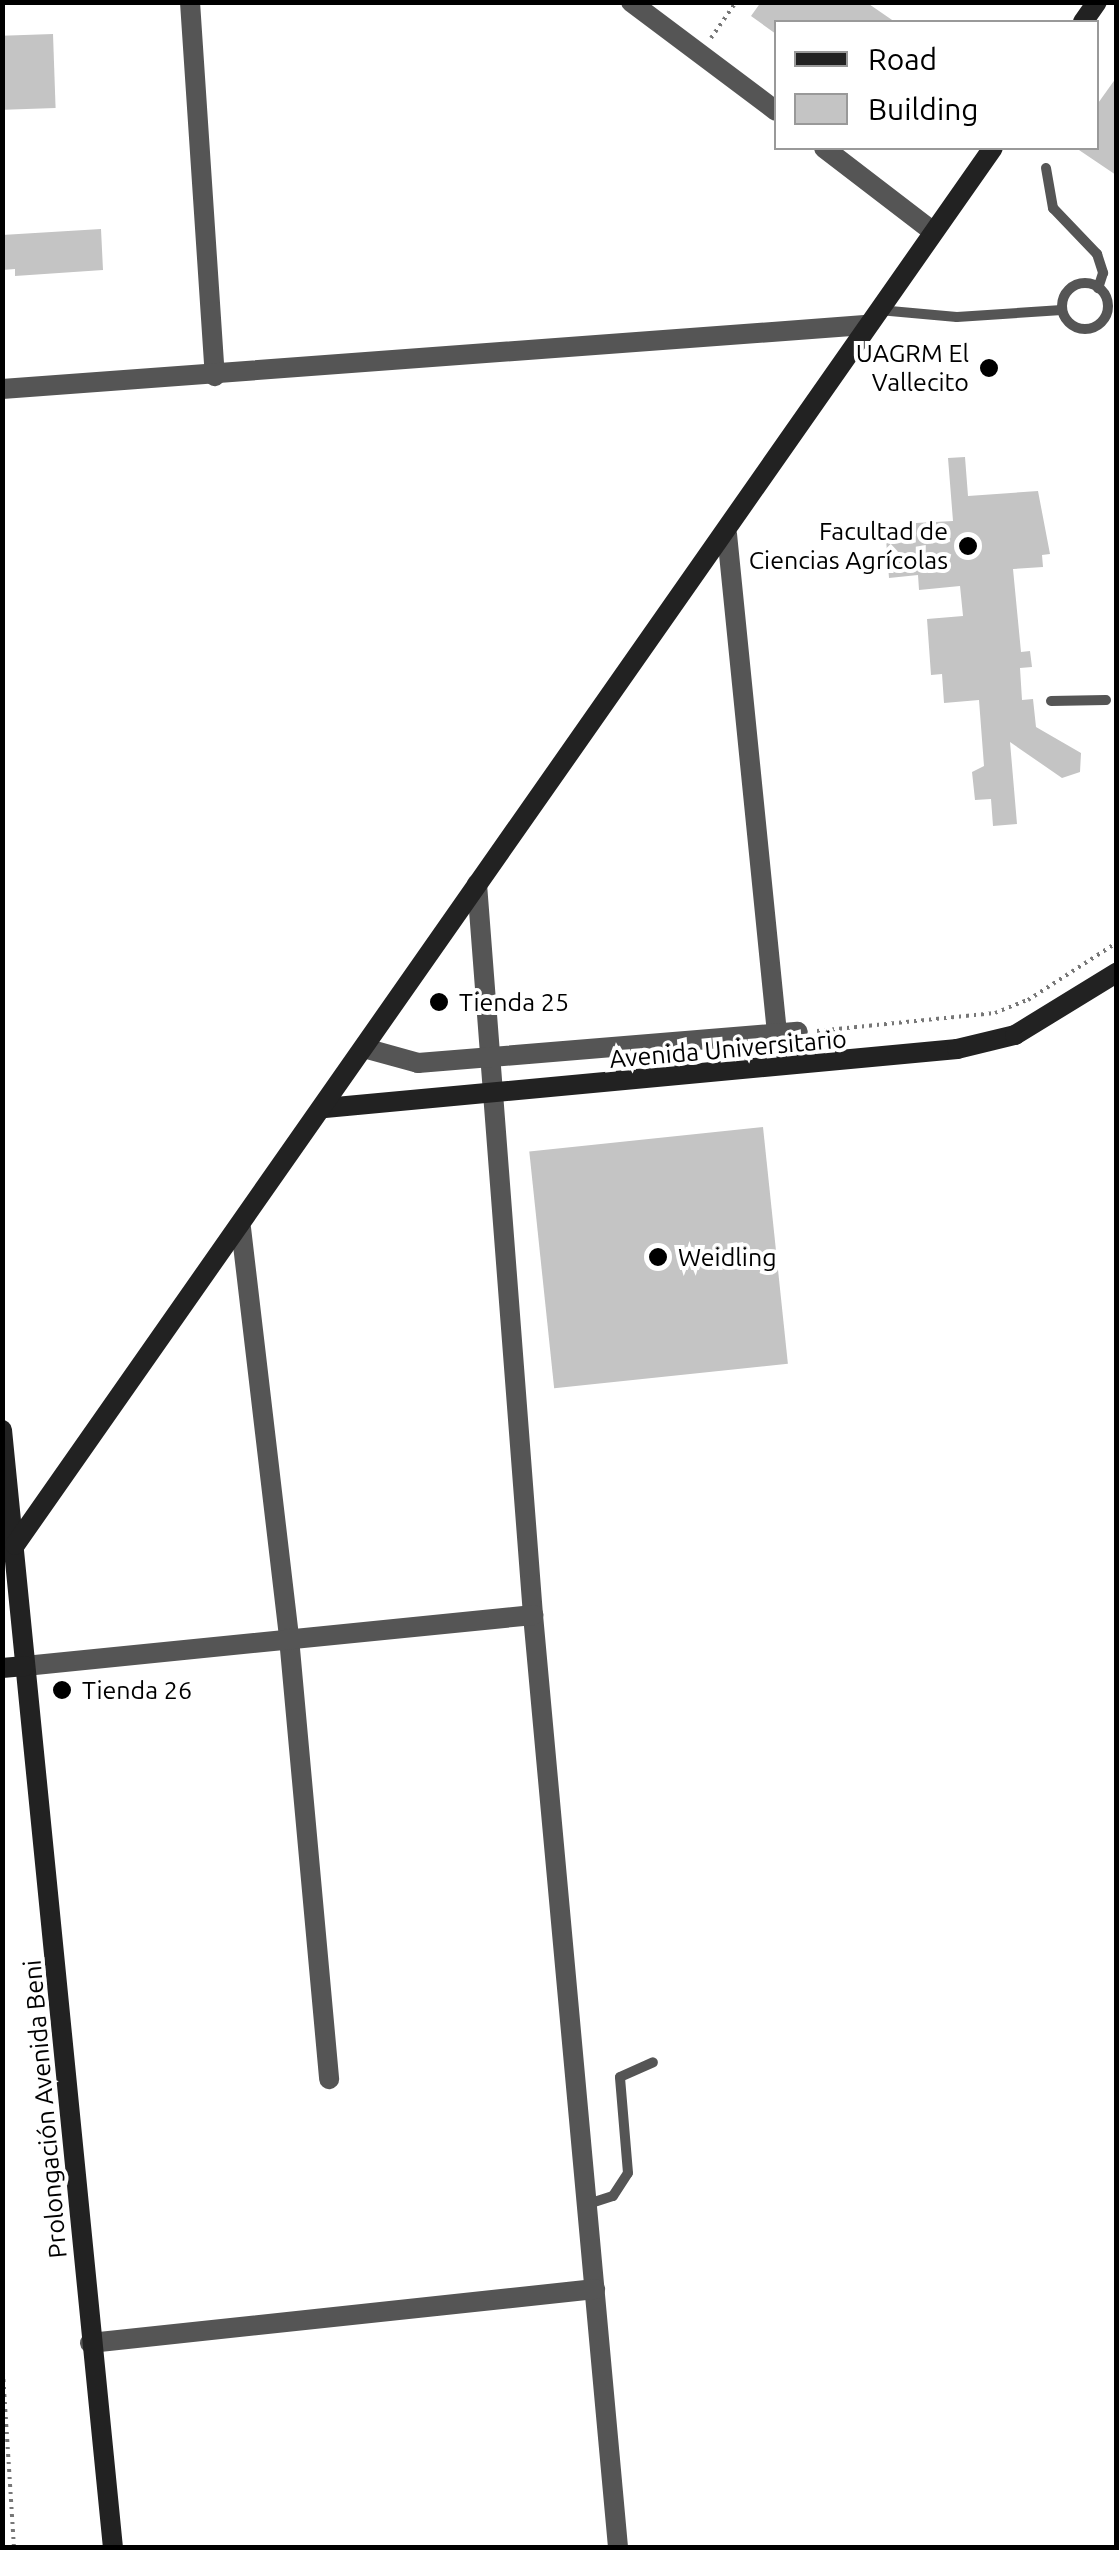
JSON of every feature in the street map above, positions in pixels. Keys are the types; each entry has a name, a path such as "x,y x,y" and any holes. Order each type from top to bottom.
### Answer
{"street":[{"path":"190,2 215,376"},
{"path":"631,2 774,110"},
{"path":"827,150 932,231"},
{"path":"14,1545 241,1228 477,884 726,534 870,318 992,150"},
{"path":"2,389 215,376 870,318"},
{"path":"364,1048 418,1063 788,1032 726,534"},
{"path":"477,884 533,1615 618,2548"},
{"name":"Avenida Universitario","path":"325,1108 493,1096 957,1049 1015,1036 1116,973"},
{"path":"241,1228 288,1638 329,2079"},
{"path":"2,1430 14,1545"},
{"name":"Prolongación Avenida Beni","path":"14,1545 112,2548"},
{"path":"2,1668 533,1615"},
{"path":"90,2343 596,2289"}],"lane":[{"path":"1046,168 1053,208 1097,254 1103,273 1098,288 1108,307 1097,326 1075,328 1062,310"},
{"path":"1062,310 1070,289 1098,288"},
{"path":"870,318 1062,310"},
{"path":"1052,701 1106,700"},
{"path":"588,2204 612,2196 628,2173 620,2077 653,2062"}],"path":[{"path":"700,54 736,2"},
{"path":"788,1032 995,1013 1028,1000 1116,943"},
{"path":"2,2356 14,2548"}],"building":[{"path":"761,2 866,2 892,20 774,20 774,33 751,16"},
{"path":"53,34 56,108 5,110 2,36"},
{"path":"1116,78 1116,175 1079,150 1099,150 1099,102"},
{"path":"101,229 103,270 15,276 15,269 2,270 2,235"},
{"path":"965,457 968,496 1038,491 1050,554 1042,555 1043,567 1013,569 1021,652 1030,651 1032,667 1020,668 1022,700 1033,699 1036,727 1081,753 1080,772 1062,778 1010,742 1017,824 993,826 991,799 975,800 972,772 984,766 979,700 944,703 942,674 931,675 927,619 963,616 960,586 919,590 918,575 889,578 886,539 916,536 916,523 953,521 948,458"},
{"name":"Weidling","path":"763,1127 788,1364 554,1388 529,1152"}],"place":[{"name":"UAGRM El Vallecito","path":"989,368"},
{"name":"Facultad de Ciencias Agrícolas","path":"968,546"},
{"name":"Tienda 25","path":"439,1002"},
{"name":"Weidling","path":"658,1257"},
{"name":"Tienda 26","path":"62,1690"}]}
